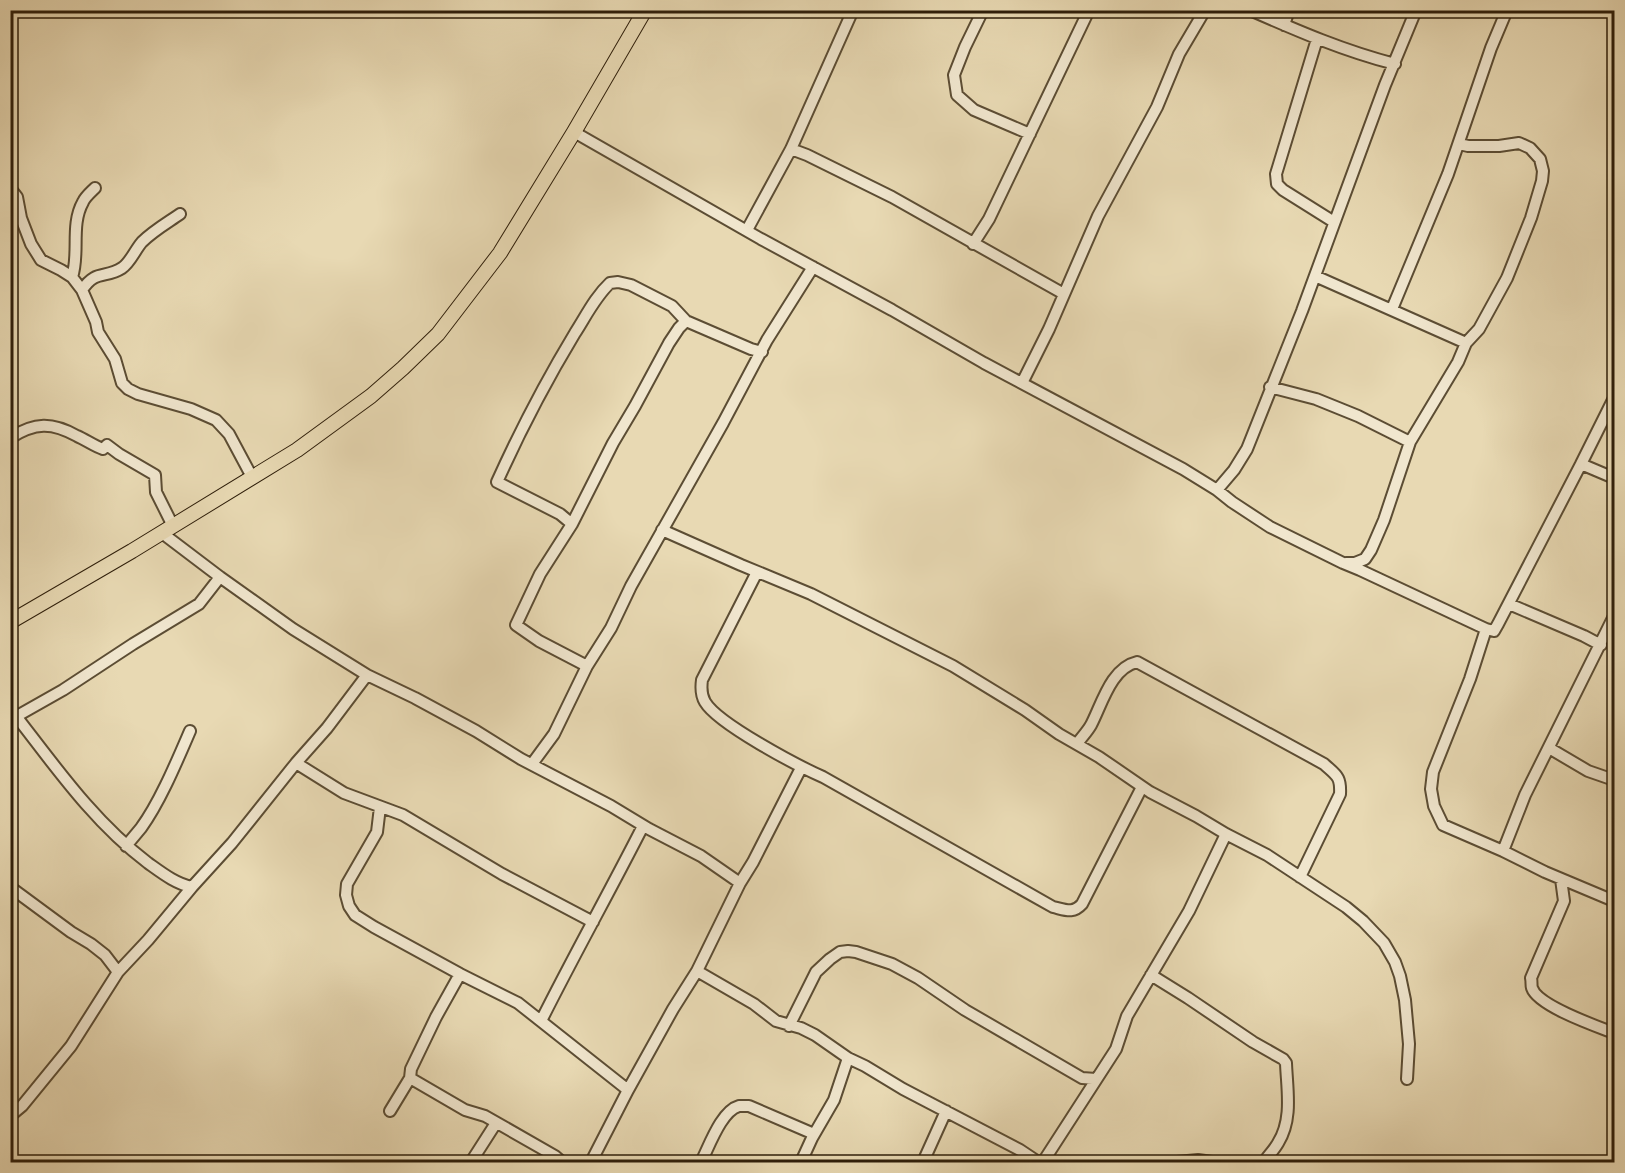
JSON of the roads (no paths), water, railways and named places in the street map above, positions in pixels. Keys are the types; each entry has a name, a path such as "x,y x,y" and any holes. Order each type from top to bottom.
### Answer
{"main road":[{"path":"10,622 297,450 333,425 403,368 438,334 500,253 645,10"}],"street":[{"path":"747,230 790,149 854,10"},
{"path":"982,10 954,75 957,95 974,110 1030,134"},
{"path":"973,244 989,219 1089,10"},
{"path":"1023,383 1098,216 1157,106 1179,54 1205,10"},
{"path":"1250,10 1317,39 1395,64"},
{"path":"1284,25 1289,10"},
{"path":"1218,490 1234,470 1246,448 1315,276 1385,85 1416,10"},
{"path":"1392,309 1448,174 1491,48 1507,10"},
{"path":"1317,39 1276,174 1277,184 1283,190 1334,222"},
{"path":"574,132 813,267 1174,464 1218,490 1270,527 1342,563 1486,629 1494,631 1509,604 1614,398"},
{"path":"1342,563 1360,561 1371,550 1384,520 1410,442 1458,362 1466,343 1479,329 1507,278 1532,218 1543,171 1539,159 1530,148 1519,143 1499,146 1459,144"},
{"path":"790,149 807,155 892,197 1064,294"},
{"path":"10,188 17,197 21,218 31,244 41,260 62,270 82,290 98,332 115,359 122,384 138,394 191,409 216,420 229,434 252,477"},
{"path":"72,278 75,266 78,213 83,201 95,188"},
{"path":"82,290 93,277 124,267 143,242 180,214"},
{"path":"532,764 554,734 587,666 611,628 662,530 762,352 813,267"},
{"path":"1315,276 1466,343"},
{"path":"572,524 560,514 497,482 517,438 564,353 610,283 631,285 647,292 672,306 686,321 762,352"},
{"path":"587,666 539,641 516,625 540,574 572,524 613,443 669,343 686,321"},
{"path":"1270,387 1316,399 1358,416 1410,442"},
{"path":"10,438 47,424 60,427 96,447 103,449 106,445 155,475 156,492 168,529 220,577 293,629 367,675 416,698 611,806 701,856 740,882"},
{"path":"1581,464 1614,478"},
{"path":"662,530 811,594 913,645 979,682 1099,757 1142,787 1267,855 1346,907 1363,921 1384,944 1395,962 1405,1000 1409,1044 1407,1079"},
{"path":"757,572 702,680 701,689 704,701 715,715 801,768 823,777 1053,907 1068,911 1077,909 1082,904 1142,787"},
{"path":"192,887 180,884 126,846 86,805 13,718 63,690 199,604 220,577"},
{"path":"1509,604 1600,645"},
{"path":"1503,851 1525,795 1614,616"},
{"path":"1486,629 1470,679 1433,772 1431,789 1434,806 1443,825 1614,901"},
{"path":"1077,744 1089,728 1112,681 1129,664 1137,662 1324,764 1341,782 1340,794 1300,877"},
{"path":"10,1116 22,1106 71,1046 118,972 232,843 327,728 367,675"},
{"path":"126,846 142,827 155,804 190,731"},
{"path":"1549,748 1588,771 1614,780"},
{"path":"296,763 344,793 402,815 502,874 593,922"},
{"path":"591,1162 628,1090 697,970 740,882 753,862 801,768"},
{"path":"380,807 377,832 347,884 346,895 355,915 460,974 518,1003 628,1090"},
{"path":"541,1021 644,826"},
{"path":"1043,1162 1116,1048 1127,1016 1189,911 1226,834"},
{"path":"1562,879 1564,902 1532,978 1532,988 1539,998 1566,1013 1614,1033"},
{"path":"10,887 91,944 118,972"},
{"path":"789,1026 816,972 840,952 856,952 892,964 918,978 964,1010 1082,1078 1096,1079"},
{"path":"697,970 754,1004 776,1021 801,1028 815,1035 848,1058 1020,1150 1038,1162"},
{"path":"390,1111 410,1078 411,1069 460,974"},
{"path":"1151,975 1286,1063 1288,1111 1285,1129 1264,1162"},
{"path":"801,1162 834,1100 848,1058"},
{"path":"410,1078 465,1110 485,1116 562,1162"},
{"path":"701,1162 720,1124 730,1111 740,1106 749,1106 814,1134"},
{"path":"923,1162 946,1111"},
{"path":"471,1162 496,1123"},
{"path":"1176,1162 1198,1160 1212,1162"}]}
